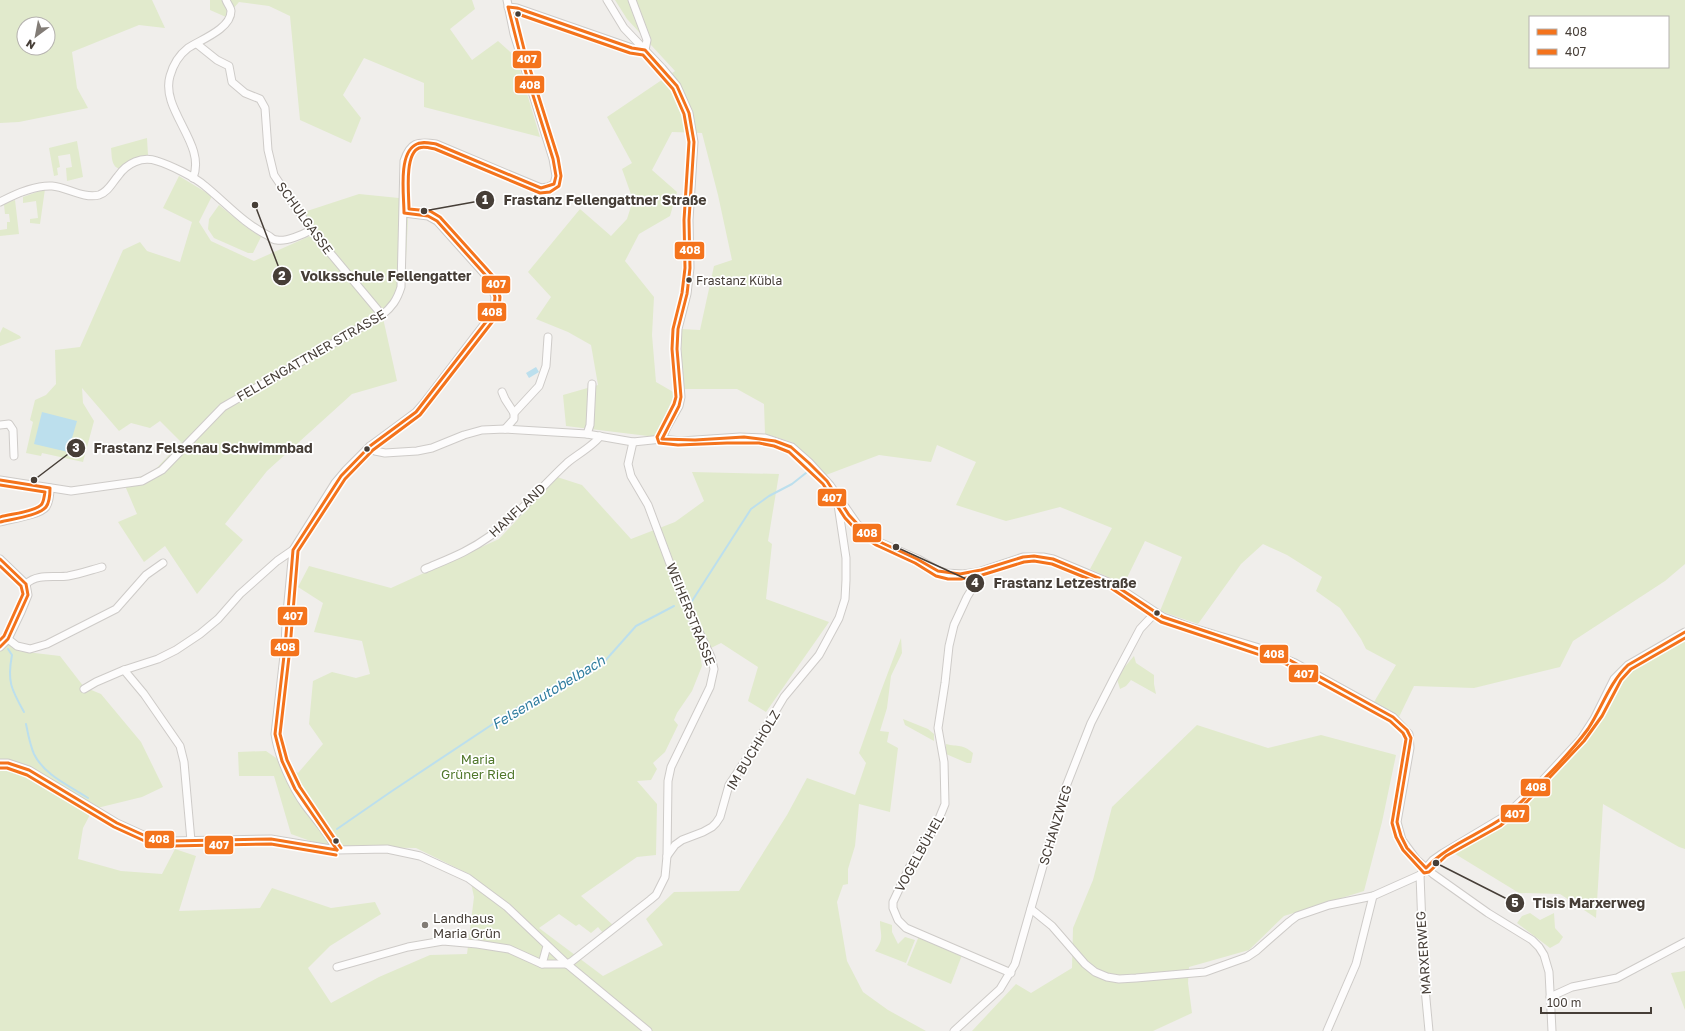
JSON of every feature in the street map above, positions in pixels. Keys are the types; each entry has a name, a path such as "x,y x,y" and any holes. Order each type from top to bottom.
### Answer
{"street":[{"path":"193,178 196,170 195,157 188,137 170,99 169,77 180,56 189,47 197,44 223,27 229,19 231,11 226,0"},
{"path":"607,0 624,28 662,68 680,93 689,113 694,142 688,220 690,268 687,294 678,329 677,349 681,397 679,406 663,434 662,439"},
{"path":"632,0 647,40 645,50"},
{"path":"508,4 632,48 645,50"},
{"name":"FELLENGATTNER STRASSE","path":"0,480 71,492 142,481 162,470 223,407 382,315 391,308 398,297 401,287 404,213 404,161 409,149 415,144 423,142 436,144 540,188 548,187 554,184 556,176 553,159 516,40 508,4"},
{"name":"SCHULGASSE","path":"197,44 217,60 229,66 232,82 238,88 245,93 260,99 265,108 268,150 274,175 311,230 382,315"},
{"path":"0,202 36,188 52,186 87,195 99,195 111,187 118,175 134,162 142,159 156,161 204,184 235,213 260,232 277,240 302,235 311,230"},
{"path":"84,689 124,670 158,659 176,650 200,634 218,619 240,594 277,561 293,550 335,483 370,446 416,412 424,404 489,318 494,308 495,297 489,279 442,225 428,216 404,213"},
{"path":"514,413 540,386 546,366 548,337"},
{"path":"587,434 590,425 592,384"},
{"path":"502,392 514,413 514,419 505,429"},
{"path":"0,425 9,424 13,430 14,456"},
{"path":"370,446 375,451 385,453 417,451 432,448 464,435 482,430 505,429 587,434 633,442 662,439 681,442 740,437 765,438 792,447 810,462 830,485 857,524 877,541 946,573 963,574 978,572 1023,557 1043,557 1112,584 1132,596 1155,613 1190,627 1256,647 1286,658 1371,704 1400,722 1409,734 1410,748 1397,822 1400,835 1407,849 1426,868 1488,913 1532,940 1539,946 1544,955 1549,972 1552,1031"},
{"name":"HANFLAND","path":"425,569 453,558 489,537 503,526 561,469 597,441 600,436"},
{"name":"WEIHERSTRASSE","path":"633,442 628,464 631,476 648,504 682,596 711,657 714,669 710,688 671,767 668,781 667,856"},
{"path":"0,522 45,509 48,503 50,488"},
{"name":"IM BUCHHOLZ","path":"667,856 675,845 682,840 703,832 716,823 720,817 729,785 784,697 820,655 839,618 845,599 846,558 836,495"},
{"path":"293,550 285,647 275,734 277,745 287,770 304,804 328,833 337,850"},
{"path":"0,559 26,584 28,594 8,639 0,647"},
{"path":"8,639 17,646 30,649 47,644 116,609 146,575 163,563"},
{"path":"26,584 37,577 59,577 102,567"},
{"name":"VOGELBÜHEL","path":"978,572 978,579 966,597 954,625 949,646 938,728 944,762 945,804 936,826 910,866 895,898 893,908 898,920 906,928 1011,973"},
{"name":"SCHANZWEG","path":"954,1031 1000,989 1016,964 1065,788 1091,723 1140,629 1155,613"},
{"path":"1031,909 1052,926 1085,964 1095,972 1119,979 1205,972 1247,957 1289,922 1305,913 1329,905 1373,896 1420,875 1443,853 1505,816 1542,781 1581,739 1594,719 1614,679 1620,671 1685,632"},
{"path":"124,670 144,694 180,746 184,769 191,841"},
{"path":"0,763 8,763 29,770 117,823 150,838 171,841 271,839 337,850 387,849 420,856 442,865 468,878 507,907 566,964 648,1031"},
{"path":"337,968 408,946 443,941 510,949 542,964 566,964 571,962 656,895 665,877 667,856"},
{"name":"MARXERWEG","path":"1420,875 1424,978 1429,1031"},
{"path":"1327,1031 1356,964 1373,896"},
{"path":"1550,997 1572,987 1617,978 1685,942"},
{"path":"542,964 547,946"}],"green space":[{"path":"0,0 152,0 165,28 139,25 72,52 77,88 88,108 19,122 0,123"},
{"path":"210,0 472,0 475,9 450,29 472,60 498,41 516,57 540,137 424,107 424,83 364,58 343,95 361,118 351,143 300,120 290,16 269,6 239,2 226,17 210,10"},
{"path":"615,0 1685,0 1685,564 1665,581 1573,641 1560,667 1474,688 1414,686 1399,717 1374,702 1396,665 1366,649 1340,608 1316,591 1322,577 1287,555 1263,544 1241,564 1198,624 1160,611 1182,557 1145,541 1124,584 1090,569 1112,528 1060,507 1006,521 956,505 976,462 937,445 931,462 879,455 826,475 792,442 765,434 764,404 737,389 682,389 681,329 700,330 714,266 732,260 718,195 702,133 672,132 652,170 677,192 670,216 639,234 625,261 654,297 652,335 656,382 675,393 656,437 566,426 563,395 598,385 591,345 568,332 536,319 551,297 528,272 580,209 611,236 627,219 633,200 622,169 632,163 607,117 675,71 627,19"},
{"path":"147,138 148,155 132,159 120,169 113,164 111,148"},
{"path":"77,141 83,177 67,181 66,168 72,167 70,154 58,156 60,167 57,168 58,175 54,176 49,148"},
{"path":"179,176 212,196 199,222 211,241 254,261 310,236 317,230 304,212 359,194 409,199 405,279 402,296 394,309 383,318 397,381 352,394 267,471 225,524 243,540 197,594 165,546 144,562 118,522 137,514 123,481 146,475 154,471 181,442 160,421 150,428 131,423 119,431 82,388 83,403 94,421 83,462 42,453 41,456 26,453 33,422 30,420 35,400 46,395 56,384 55,350 80,347 123,250 140,242 147,251 180,262 192,222 163,208"},
{"path":"45,189 40,224 30,223 30,219 38,218 36,201 23,203 23,197"},
{"path":"15,200 19,234 0,236 0,230 7,229 7,222 10,222 9,214 5,214 4,205 5,203"},
{"path":"219,205 261,237 253,253 248,253 214,238 208,229 209,219"},
{"path":"3,327 21,338 0,346 0,333"},
{"name":"Maria Grüner Ried","path":"692,472 779,474 768,541 772,544 766,599 829,622 766,712 748,701 758,667 721,643 711,648 707,646 699,649 702,666 692,691 674,720 678,725 665,752 653,763 657,769 651,780 637,781 657,804 656,855 637,857 581,896 614,926 603,933 598,927 591,933 579,924 576,926 559,914 539,928 603,976 663,945 646,919 674,892 739,891 787,815 807,778 855,795 866,763 859,753 901,638 902,653 891,676 887,708 880,731 889,732 887,742 898,748 890,812 859,804 855,846 848,869 848,884 843,885 837,902 847,961 863,992 888,1010 926,1031 0,1031 0,636 18,651 60,656 84,687 101,694 141,742 163,787 142,797 93,809 83,828 78,859 121,871 162,874 175,849 196,856 179,911 260,908 272,888 331,908 375,902 381,914 330,946 308,968 331,1003 379,977 430,955 467,954 474,897 469,874 416,848 352,847 316,843 291,834 274,776 239,776 238,752 266,751 298,773 323,744 309,724 313,681 332,672 356,678 370,674 362,641 314,632 323,603 298,587 309,566 391,588 499,539 557,477 582,485 631,539 675,522 704,501"},
{"path":"1685,640 1685,849 1603,804 1596,918 1560,894 1519,893 1452,852 1500,825 1516,813 1552,777 1594,730 1619,680 1630,667 1661,650"},
{"path":"1134,656 1136,663 1154,675 1156,694 1131,680 1126,686 1120,689 1117,679"},
{"path":"903,719 928,729 934,734 934,741 905,725"},
{"path":"1197,725 1268,748 1321,735 1396,755 1382,822 1364,891 1284,916 1249,950 1189,967 1188,983 1192,1013 1153,1031 972,1031 1016,984 1031,993 1072,968 1073,928 1093,880 1112,807"},
{"path":"946,744 963,747 973,753 971,763 967,763 946,754"},
{"path":"1530,913 1540,920 1554,913 1555,928 1563,937 1559,943 1550,948 1517,923 1522,916"},
{"path":"880,921 892,925 892,932 898,944 905,937 915,940 906,963 875,951 881,939"},
{"path":"919,936 962,955 951,984 907,965"},
{"path":"1685,971 1685,1010 1671,973"}],"water":[{"path":"536,367 539,372 529,378 526,373"},
{"path":"42,412 77,421 68,452 34,444"}],"waterway":[{"name":"Felsenautobelbach","path":"692,601 751,509 769,496 792,484 811,469"},
{"name":"Felsenautobelbach","path":"337,829 517,708 586,670 604,662 636,626 674,606"},
{"name":"Felsenautobelbach","path":"8,649 12,655 10,672 11,685 24,712"},
{"name":"Felsenautobelbach","path":"26,724 31,747 38,761 51,774 88,798"}],"transit line":[{"name":"408","path":"337,850 295,789 282,761 275,734 285,647 293,550 341,476 370,446 416,412 489,318 494,308 495,297 489,279 437,221 428,216 404,213 403,176 406,157 410,150 415,145 420,143 436,144 541,188 554,184 556,176 553,159 520,54 508,7 517,8 632,48 645,50 677,86 689,113 694,142 689,220 690,268 687,294 678,329 677,349 681,397 679,406 662,439 695,440 744,437 775,441 791,447 827,481 849,515 864,531 878,541 917,559 938,571 960,574 981,570 1023,557 1034,556 1053,559 1113,584 1163,617 1286,658 1393,717 1407,730 1411,738 1397,822 1401,836 1407,848 1426,868 1436,858 1496,822 1518,805 1572,749 1588,729 1621,672 1628,665 1685,632"},
{"name":"407","path":"341,848 300,787 287,760 280,734 290,648 298,551 345,479 373,450 420,415 493,321 499,309 500,297 494,277 440,217 430,211 409,209 408,176 411,158 414,152 421,147 435,149 540,193 550,192 559,186 561,176 558,158 525,53 515,13 630,53 643,55 673,89 684,114 689,142 684,220 685,268 682,293 673,329 672,349 676,397 657,437 659,443 678,445 759,443 774,446 789,452 823,484 845,518 860,534 876,545 915,563 936,576 948,579 961,579 982,575 1024,562 1034,561 1052,564 1111,588 1161,622 1284,663 1390,721 1403,733 1406,739 1392,823 1396,837 1403,850 1424,873 1429,872 1446,856 1500,826 1518,811 1584,741 1602,716 1621,680 1631,669 1685,638"},
{"name":"408","path":"0,480 50,488 50,498 46,507 42,510 31,515 0,522"},
{"name":"407","path":"0,485 45,492 43,502 38,507 28,511 0,517"},
{"name":"408","path":"0,559 26,584 28,595 8,639 0,647"},
{"name":"407","path":"0,566 21,586 23,594 4,636 0,640"},
{"name":"408","path":"0,763 8,763 29,770 117,823 150,838 171,841 271,839 337,850"},
{"name":"407","path":"0,768 7,768 27,775 114,827 149,843 171,846 271,844 336,855"}],"place":[{"name":"Volksschule Fellengatter","path":"255,205"},
{"name":"Frastanz Fellengattner Straße","path":"424,211"},
{"name":"Frastanz Kübla","path":"689,280"},
{"name":"Frastanz Felsenau Schwimmbad","path":"34,480"},
{"name":"Frastanz Letzestraße","path":"896,547"},
{"name":"Tisis Marxerweg","path":"1436,863"},
{"name":"Landhaus Maria Grün","path":"425,925"}]}
